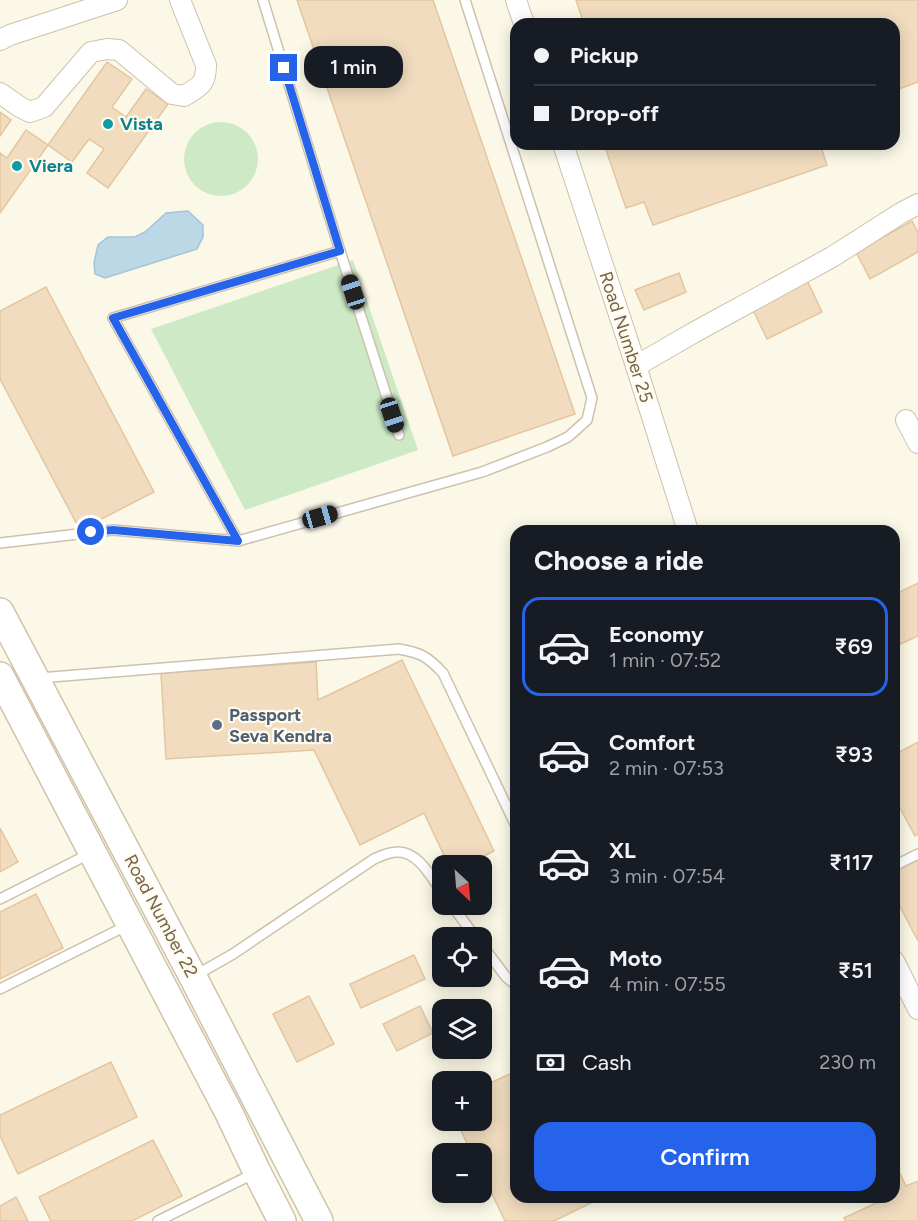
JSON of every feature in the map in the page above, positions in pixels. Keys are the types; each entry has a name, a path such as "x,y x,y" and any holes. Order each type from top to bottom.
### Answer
{"main road":[{"name":"Road Number 22","path":"0,612 319,1221"},
{"name":"Road Number 22","path":"0,676 182,1022 282,1221"},
{"path":"182,1022 209,1008"}],"street":[{"path":"0,40 10,34 117,0"},
{"path":"0,93 30,112 44,107 91,52 107,48 119,50 172,94 184,96 203,84 206,65 180,0"},
{"path":"516,0 522,18"},
{"name":"Road Number 25","path":"565,150 686,525"},
{"path":"636,366 832,257 918,204"},
{"path":"906,420 918,443"},
{"path":"900,972 918,1007"}],"lane":[{"path":"263,0 399,435"},
{"path":"465,0 510,141"},
{"path":"0,543 113,530 238,541 482,472 568,437 587,420 592,398 513,150"},
{"path":"238,541 113,318 340,251"},
{"path":"35,679 399,649 417,653 431,660 443,672 510,813"},
{"path":"193,977 233,954 374,859 387,853 398,851 410,854 432,879"},
{"path":"0,899 92,852"},
{"path":"900,864 918,854"},
{"path":"0,989 130,924"},
{"path":"492,958 510,980"},
{"path":"158,1221 257,1172"}],"green space":[{"path":"221,122 235,125 247,133 255,145 258,159 255,173 247,185 235,193 221,196 207,193 195,185 187,173 184,159 187,145 195,133 207,125"},
{"path":"353,260 418,450 245,510 151,329"}],"water":[{"path":"188,211 203,225 203,237 197,249 105,278 95,274 94,263 98,245 108,237 135,237 145,232 166,213"}],"building":[{"path":"297,0 433,0 575,414 453,456"},
{"path":"576,0 918,0 918,82 900,89 900,18 582,18"},
{"name":"Vista","path":"107,62 132,79 112,107 126,117 146,89 168,104 108,188 87,173 104,149 89,139 72,162 48,145"},
{"name":"Viera","path":"0,112 11,120 0,136"},
{"name":"Viera","path":"26,130 48,145 0,213 0,153 7,158"},
{"path":"606,150 822,150 827,165 653,225 644,202 626,208"},
{"path":"912,221 918,232 918,252 870,279 856,252"},
{"path":"679,273 686,292 644,310 635,290"},
{"path":"806,278 822,312 767,339 753,310"},
{"path":"46,287 154,492 80,530 0,379 0,311"},
{"path":"918,583 918,636 900,644 900,592"},
{"path":"402,660 494,851 486,855 444,855 424,813 360,845 314,750 166,759 161,673 316,662 318,700"},
{"path":"918,742 918,834 915,836 900,808 900,752"},
{"path":"0,828 18,862 0,872"},
{"path":"918,859 918,941 900,906 900,869"},
{"path":"36,894 63,948 0,979 0,912"},
{"path":"414,955 425,979 361,1008 350,984"},
{"path":"309,996 334,1044 297,1062 273,1014"},
{"path":"420,1006 432,1034 397,1051 383,1024"},
{"path":"111,1062 137,1117 18,1174 0,1136 0,1115"},
{"path":"510,1074 510,1203 591,1203 554,1221 505,1221 492,1194 492,1143 467,1143 461,1131 492,1131 492,1082"},
{"path":"153,1140 182,1196 132,1221 51,1221 39,1197"},
{"path":"900,1173 906,1186 918,1181 918,1221 845,1221 844,1218 876,1203 900,1203"},
{"path":"16,1197 28,1221 0,1221 0,1206"}],"place":[{"name":"Vista","path":"108,124"},
{"name":"Viera","path":"17,166"},
{"name":"Passport Seva Kendra","path":"217,725"}],"route":[{"path":"91,532 113,530 238,541 113,318 340,251 284,68"}]}
